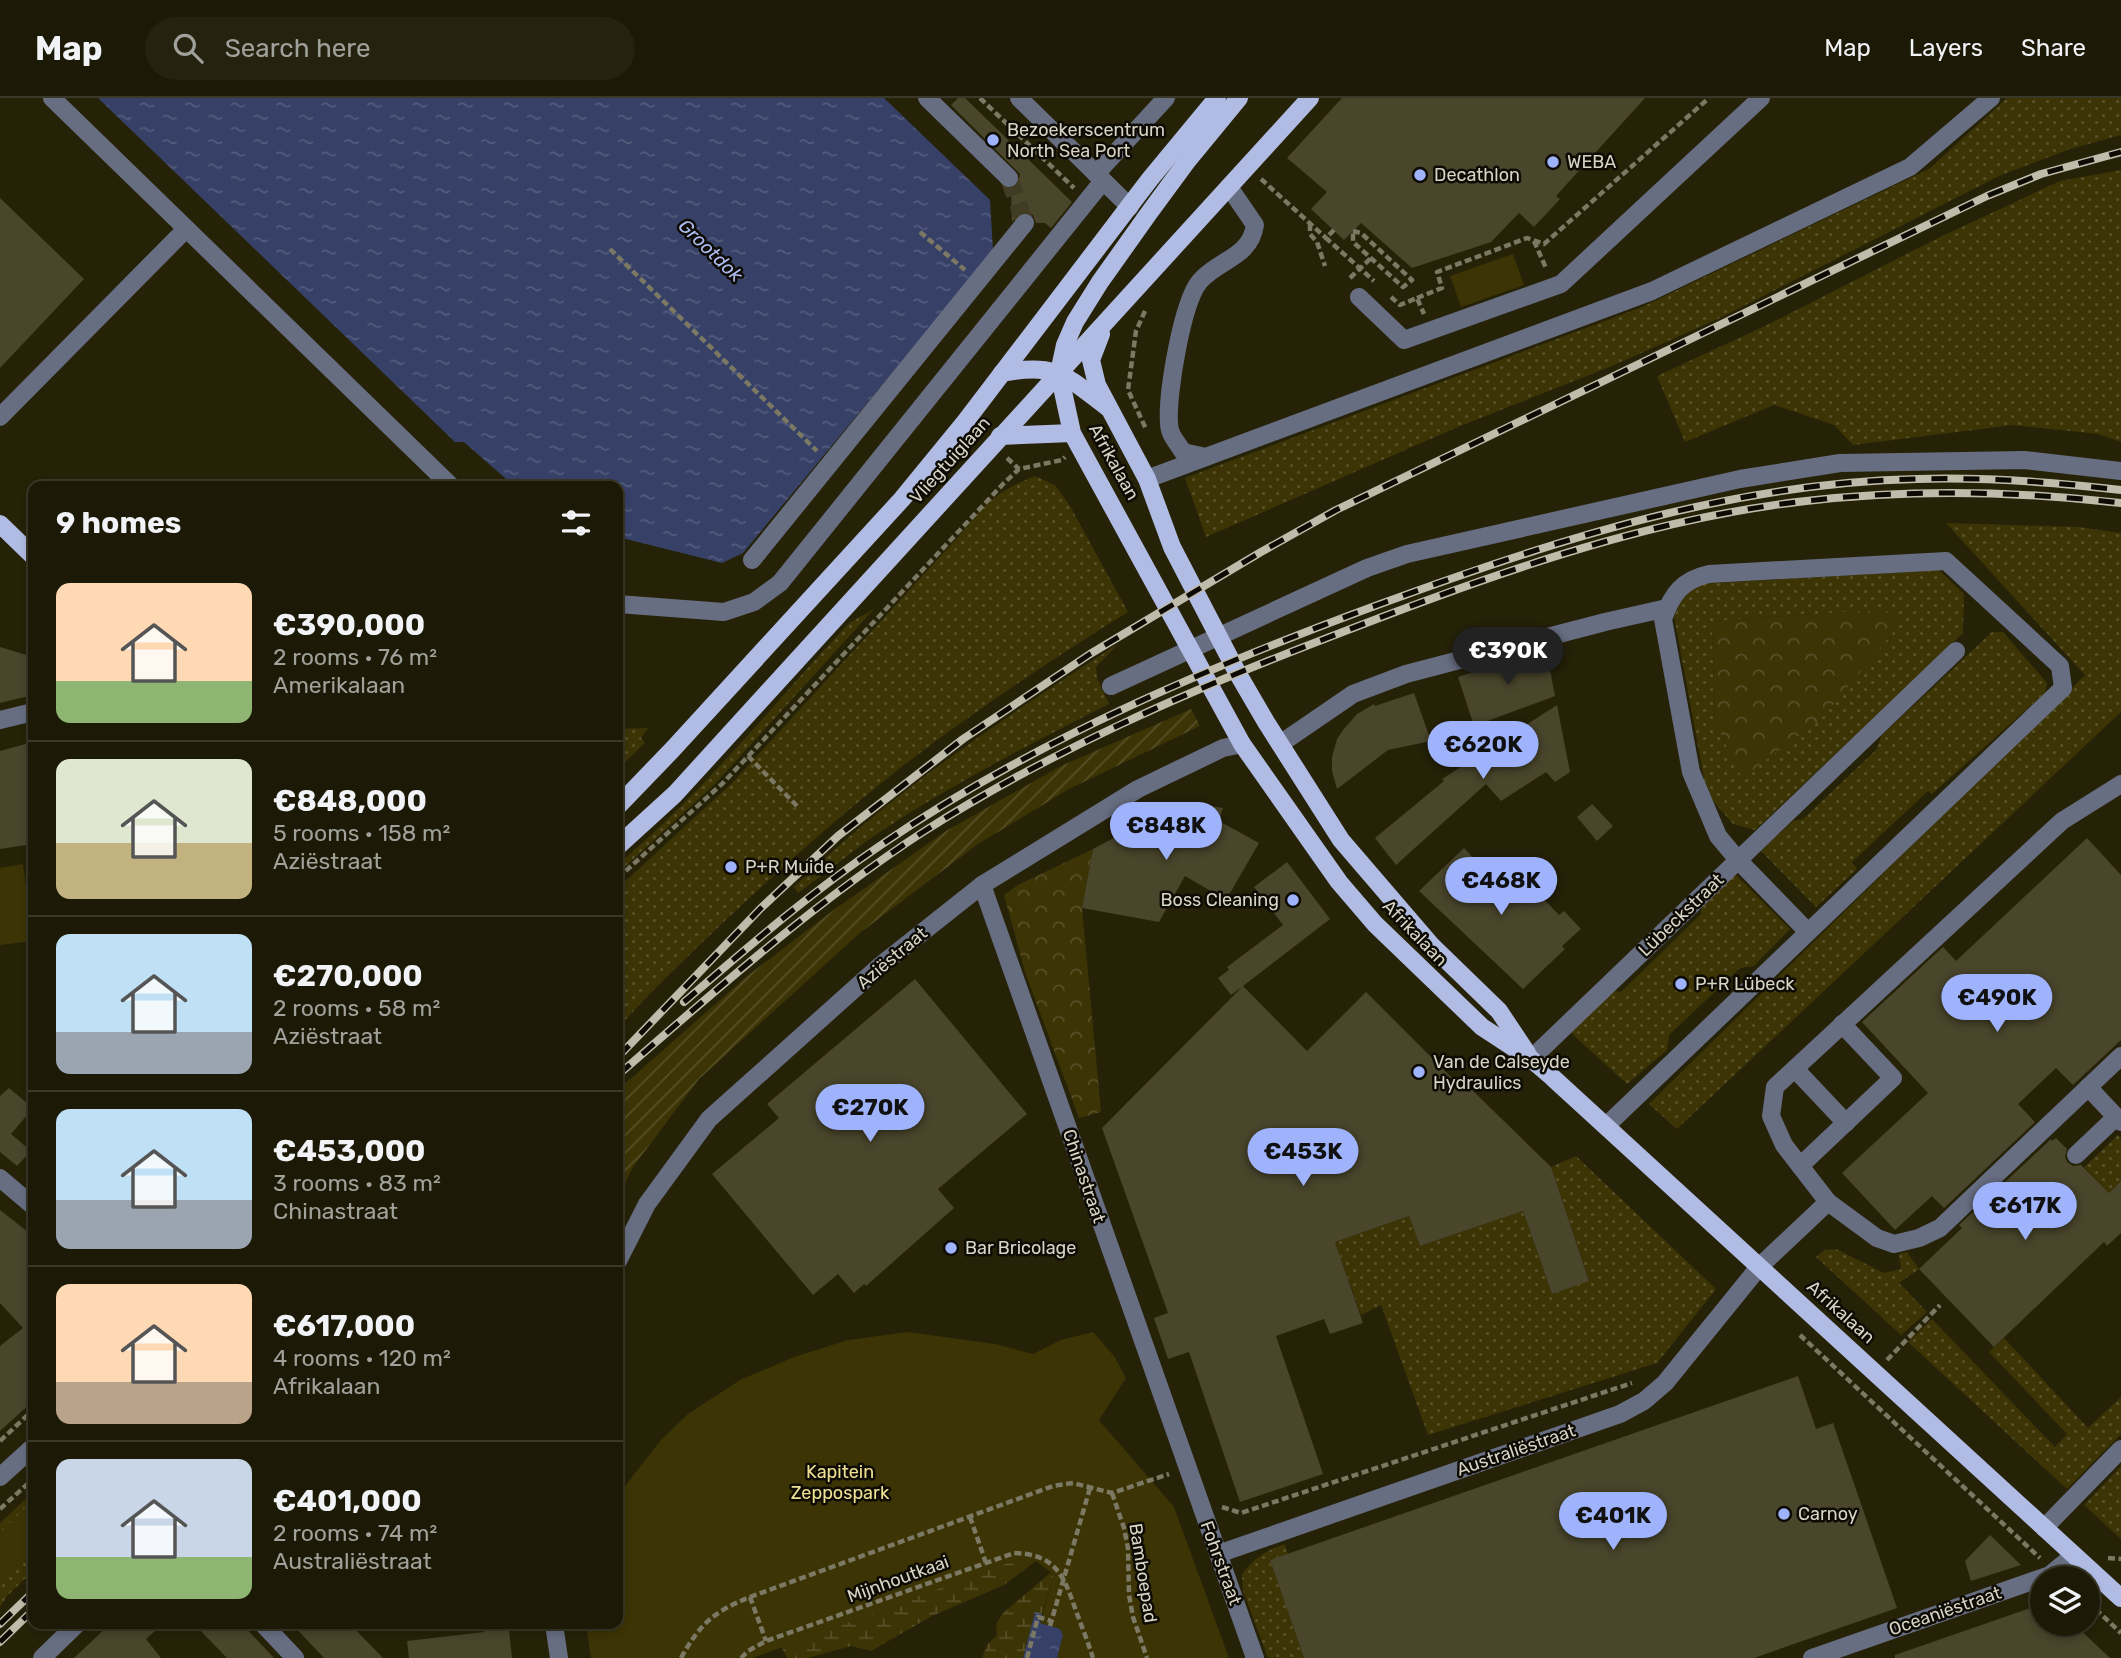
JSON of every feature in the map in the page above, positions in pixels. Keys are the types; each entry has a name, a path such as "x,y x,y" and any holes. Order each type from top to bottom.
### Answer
{"main road":[{"name":"Vliegtuiglaan","path":"623,801 902,499 1216,98"},
{"path":"1002,373 1041,369 1059,373 1065,345 1100,282 1188,160 1239,98"},
{"name":"Vliegtuiglaan","path":"623,841 675,794 1310,98"},
{"path":"1105,324 1091,360 1097,385 1110,409"},
{"name":"Afrikalaan","path":"1059,373 1110,409 1147,479 1172,547 1238,674 1341,840 1432,946 1499,1011 1531,1059"},
{"name":"Afrikalaan","path":"1059,373 1072,433 1242,744 1339,882 1375,924 1482,1027 1531,1059 1606,1126 2121,1598"},
{"path":"1000,436 1072,433"},
{"path":"0,524 28,551"}],"street":[{"path":"52,98 446,481"},
{"path":"927,98 1009,178"},
{"path":"1019,98 1130,207"},
{"path":"623,604 724,612 754,603 780,583 1087,201 1100,177 1166,98"},
{"path":"1359,297 1404,340 1561,284 1761,98"},
{"path":"1147,479 1601,312 1677,280 1910,167 1991,98"},
{"path":"1206,457 1183,452 1172,438 1168,425 1169,402 1188,301 1200,281 1218,265 1239,254 1253,239 1255,225 1229,187"},
{"path":"752,560 1025,223"},
{"path":"0,417 186,229"},
{"path":"1111,686 1367,568 1408,554 1740,479 1840,463 2024,460 2121,471"},
{"path":"1606,1126 2063,688 2060,666 1946,561 1709,574 1691,578 1671,600 1663,619 1691,772 1718,836 1738,860 1956,652"},
{"path":"1280,744 1353,694 1406,674 1667,608"},
{"path":"0,720 28,713"},
{"name":"Aziëstraat","path":"623,1251 647,1204 709,1119 881,965 982,885 1138,789 1223,748 1242,744"},
{"path":"2121,784 2062,821 1842,1024 1776,1087 1771,1116 1784,1145 1828,1202 1877,1238 1894,1244 1919,1238 1940,1228 2121,1056"},
{"name":"Lübeckstraat","path":"1531,1059 1738,860 1807,931"},
{"name":"Chinastraat","path":"982,885 1186,1468"},
{"path":"1800,1166 1894,1078 1842,1024"},
{"path":"1795,1069 1846,1123"},
{"path":"2076,1155 2119,1119 2088,1087"},
{"path":"0,1178 28,1202"},
{"name":"Australiëstraat","path":"1218,1554 1620,1414 1644,1401 1665,1383 1759,1266 1828,1202"},
{"path":"2044,1528 2121,1449"},
{"path":"0,1477 28,1452"},
{"name":"Fohrstraat","path":"1186,1468 1255,1658"},
{"name":"Oceaniëstraat","path":"2062,1566 2074,1555"},
{"name":"Oceaniëstraat","path":"1812,1658 2030,1581"},
{"path":"42,1658 72,1629"},
{"path":"268,1629 295,1658"},
{"path":"555,1629 559,1658"}],"path":[{"path":"980,98 1087,201"},
{"path":"1390,296 1400,305 1443,288 1437,272 1527,238 1544,244 1709,98"},
{"path":"1247,167 1380,287"},
{"path":"1310,223 1310,234 1317,242 1325,266"},
{"path":"1326,238 1334,230"},
{"path":"1353,231 1362,233 1412,280 1403,287 1371,258 1353,242 1353,231"},
{"path":"920,232 973,276"},
{"path":"1534,240 1555,286"},
{"path":"610,249 822,456"},
{"path":"1360,268 1371,258"},
{"path":"1417,298 1431,330"},
{"path":"1128,390 1136,331 1147,307"},
{"path":"623,873 723,783 981,506 1019,469 1062,460"},
{"path":"748,757 797,806"},
{"path":"1875,1372 1940,1306"},
{"path":"1791,1326 2049,1566"},
{"path":"1220,1506 1241,1513 1644,1379"},
{"path":"0,1441 28,1415"},
{"path":"681,1658 695,1634 724,1607 750,1597 1053,1486 1073,1483 1112,1493 1186,1468"},
{"path":"0,1509 28,1484"},
{"path":"1027,1658 1038,1617 1050,1624 1090,1488"},
{"name":"Bamboepad","path":"1112,1493 1128,1548 1129,1595 1133,1617 1147,1658"},
{"path":"970,1517 986,1563"},
{"name":"Mijnhoutkaai","path":"741,1658 766,1641 1014,1553 1031,1553 1044,1559 1064,1576"},
{"path":"1064,1576 1093,1658"},
{"path":"750,1597 766,1641"},
{"path":"2100,1613 2121,1633"}],"green space":[{"path":"2007,98 2121,98 2121,135 2070,149 1999,176 1720,318 1612,366 1458,427 1206,537 1185,478 1642,307 1929,169"},
{"path":"2121,170 2121,442 2098,434 2013,425 1853,445 1834,425 1774,405 1685,442 1657,376 2060,181"},
{"path":"1513,254 1524,285 1461,307 1450,276"},
{"path":"1035,476 1055,485 1070,506 1128,612 989,703 862,799 731,915 623,1023 623,883 733,782 984,507 1010,487"},
{"path":"1946,523 2079,527 2121,533 2121,712 1677,1129 1649,1104 2085,675"},
{"path":"1939,570 1964,594 1963,633 1755,830 1733,824 1707,794 1674,616 1682,599 1697,584","holes":["1876,610 1906,617 1742,777 1715,722 1712,621"]},
{"path":"874,609 714,785 623,868 623,860 708,778 849,623"},
{"path":"1876,610 1906,617 1821,719 1742,778 1715,722 1712,621"},
{"path":"1992,632 2003,632 2047,683 2045,693 1932,794 1928,791 1852,862 1857,869 1816,907 1761,851 1793,821 1803,819 1877,749 1881,736"},
{"path":"1118,644 1096,667 1097,678 1109,704 907,814 798,893 794,887 909,788 991,728"},
{"path":"1191,709 1200,726 1067,790 978,844 861,932 699,1079 633,1167 623,1188 623,1086 746,977 835,909 946,831 1061,766"},
{"path":"648,728 641,738 645,743 623,764 623,729"},
{"path":"1093,849 1082,908 1101,1112 1079,1118 1026,975 1004,895 1018,885"},
{"path":"23,864 28,902 28,942 0,945 0,868"},
{"path":"1735,874 1790,929 1754,966 1740,968 1669,1035 1667,1050 1627,1084 1570,1032 1613,991 1621,992 1701,914 1702,905"},
{"path":"2118,1135 2121,1138 2121,1189 2117,1185 2109,1193 2084,1167"},
{"path":"1576,1156 1716,1289 1657,1363 1428,1435 1381,1305 1361,1315 1335,1242 1409,1216 1420,1246 1523,1211 1552,1294 1589,1280 1551,1167"},
{"path":"1836,1249 1884,1273 1901,1269 1899,1254 1907,1252 1919,1269 1899,1283 1927,1312 1901,1335 1816,1257 1825,1250"},
{"path":"1932,1319 2055,1447 2067,1434 1989,1352 2004,1338 2088,1428 2121,1397 2121,1434 2067,1489 1908,1342"},
{"name":"Kapitein Zeppospark","path":"908,1332 995,1344 1033,1354 1061,1340 1093,1332 1114,1356 1126,1378 1099,1420 1174,1507 1229,1658 1057,1658 1063,1635 1060,1629 1040,1623 1054,1575 1036,1561 1021,1558 753,1658 591,1658 587,1629 623,1629 623,1489 661,1440 688,1414 740,1380 794,1357 848,1340"},
{"path":"2121,1466 2121,1539 2084,1505"},
{"path":"28,1497 28,1576 7,1596 0,1607 0,1523"},
{"path":"28,1505 28,1557 0,1585 0,1532"},
{"path":"1285,1544 1288,1554 1270,1560 1304,1658 1268,1658 1243,1591 1242,1574 1247,1568 1261,1555"},
{"path":"1021,1558 1036,1561 1004,1585 932,1616 871,1651 851,1646 808,1658 787,1658 781,1646"},
{"path":"1050,1573 1054,1575 1042,1614 1035,1612 1023,1658 982,1658 987,1645 997,1635 996,1624 1003,1613"}],"water":[{"name":"Grootdok","path":"98,98 884,98 990,200 993,251 743,553 722,563 623,538 623,481 508,481 464,442 455,442"},
{"path":"1035,1612 1042,1614 1040,1623 1060,1629 1063,1635 1057,1658 1023,1658"}],"building":[{"name":"Bezoekerscentrum North Sea Port","path":"958,98 965,98 1072,202 1051,228 1045,223 1036,223 1033,215 1027,212 1020,213 1012,222 1011,189 1018,185 1020,174 951,105"},
{"name":"Decathlon","path":"1342,98 1645,98 1556,196 1560,199 1534,227 1519,213 1491,242 1412,268 1361,223 1344,240 1311,209 1327,192 1287,158"},
{"path":"0,198 84,279 0,368"},
{"path":"0,647 28,655 28,696 0,703"},
{"path":"1546,649 1555,696 1474,726 1458,677"},
{"path":"1414,693 1431,741 1388,750 1337,789 1332,771 1332,757 1337,739 1343,730 1357,714 1374,704 1375,706"},
{"path":"1557,705 1570,772 1555,782 1546,772 1501,801 1486,784 1396,865 1375,838 1444,781 1442,779"},
{"path":"28,743 28,845 0,849 0,751"},
{"path":"1198,804 1223,808 1219,821 1259,843 1226,900 1185,876 1159,922 1082,908 1093,849 1166,810"},
{"path":"1592,804 1613,826 1597,841 1577,817"},
{"path":"2087,838 2121,875 2121,1040 2073,1085 2056,1068 2018,1104 2035,1122 1944,1208 1932,1196 1895,1230 1842,1173 1928,1093 1862,1022 1943,947 1956,961"},
{"path":"1464,848 1503,889 1519,873 1559,915 1564,911 1581,929 1562,946 1565,949 1523,989 1419,891"},
{"path":"1287,862 1330,919 1243,986 1307,1051 1366,992 1464,1090 1468,1086 1551,1167 1589,1281 1552,1294 1523,1211 1420,1246 1409,1216 1335,1242 1363,1323 1330,1334 1324,1319 1276,1336 1323,1474 1240,1502 1189,1352 1168,1359 1154,1318 1168,1313 1102,1128 1242,987 1231,995 1218,978 1229,970 1227,967 1283,925 1254,887"},
{"path":"915,979 1027,1114 938,1189 954,1208 866,1286 864,1284 854,1293 838,1274 813,1295 712,1174 779,1118 767,1104"},
{"path":"9,1088 28,1104 28,1114 11,1134 28,1148 28,1154 17,1166 0,1152 0,1096"},
{"path":"2056,1138 2067,1149 2067,1162 2073,1166 2081,1165 2109,1193 2121,1181 2121,1233 2107,1246 2104,1242 1994,1347 1919,1269 1962,1228 1959,1225 2051,1139 2052,1141"},
{"path":"0,1210 28,1232 28,1406 0,1431 0,1346 23,1328 0,1303"},
{"path":"1798,1376 1816,1429 1833,1423 1897,1608 1754,1658 1304,1658 1270,1560"},
{"path":"1990,1535 2021,1565 1971,1581 1965,1561"},
{"path":"2030,1608 2030,1636 2087,1636 2110,1658 1895,1658 1895,1655"},
{"path":"105,1629 157,1629 146,1639 161,1658 74,1658"},
{"path":"199,1629 247,1629 274,1658 227,1658"},
{"path":"297,1629 355,1629 383,1658 324,1658"},
{"path":"484,1629 509,1629 512,1658 409,1658 407,1641 484,1632"}],"tunnel":[{"path":"1009,178 1025,223"}],"railway":[{"path":"623,1052 761,908 838,836 963,739 1090,654 1336,510 1987,196 2041,174 2121,152"},
{"path":"684,1002 780,920 855,863 940,807 1000,772 1061,739 1188,680 1318,627 1448,580 1579,537 1645,519 1780,491 1917,479 2019,481 2121,490"},
{"path":"623,1071 729,979 843,888 923,832 971,803 1120,724 1275,658 1443,594 1502,573 1623,537 1684,522 1806,501 1964,493 2121,503"},
{"path":"0,1624 28,1597"},
{"path":"0,1642 28,1615"}],"place":[{"name":"Bezoekerscentrum North Sea Port","path":"993,140"},
{"name":"WEBA","path":"1553,162"},
{"name":"Decathlon","path":"1420,175"},
{"name":"P+R Muide","path":"731,867"},
{"name":"Boss Cleaning","path":"1293,900"},
{"name":"P+R Lübeck","path":"1681,984"},
{"name":"Van de Calseyde Hydraulics","path":"1419,1072"},
{"name":"Bar Bricolage","path":"951,1248"},
{"name":"Carnoy","path":"1784,1514"}]}
